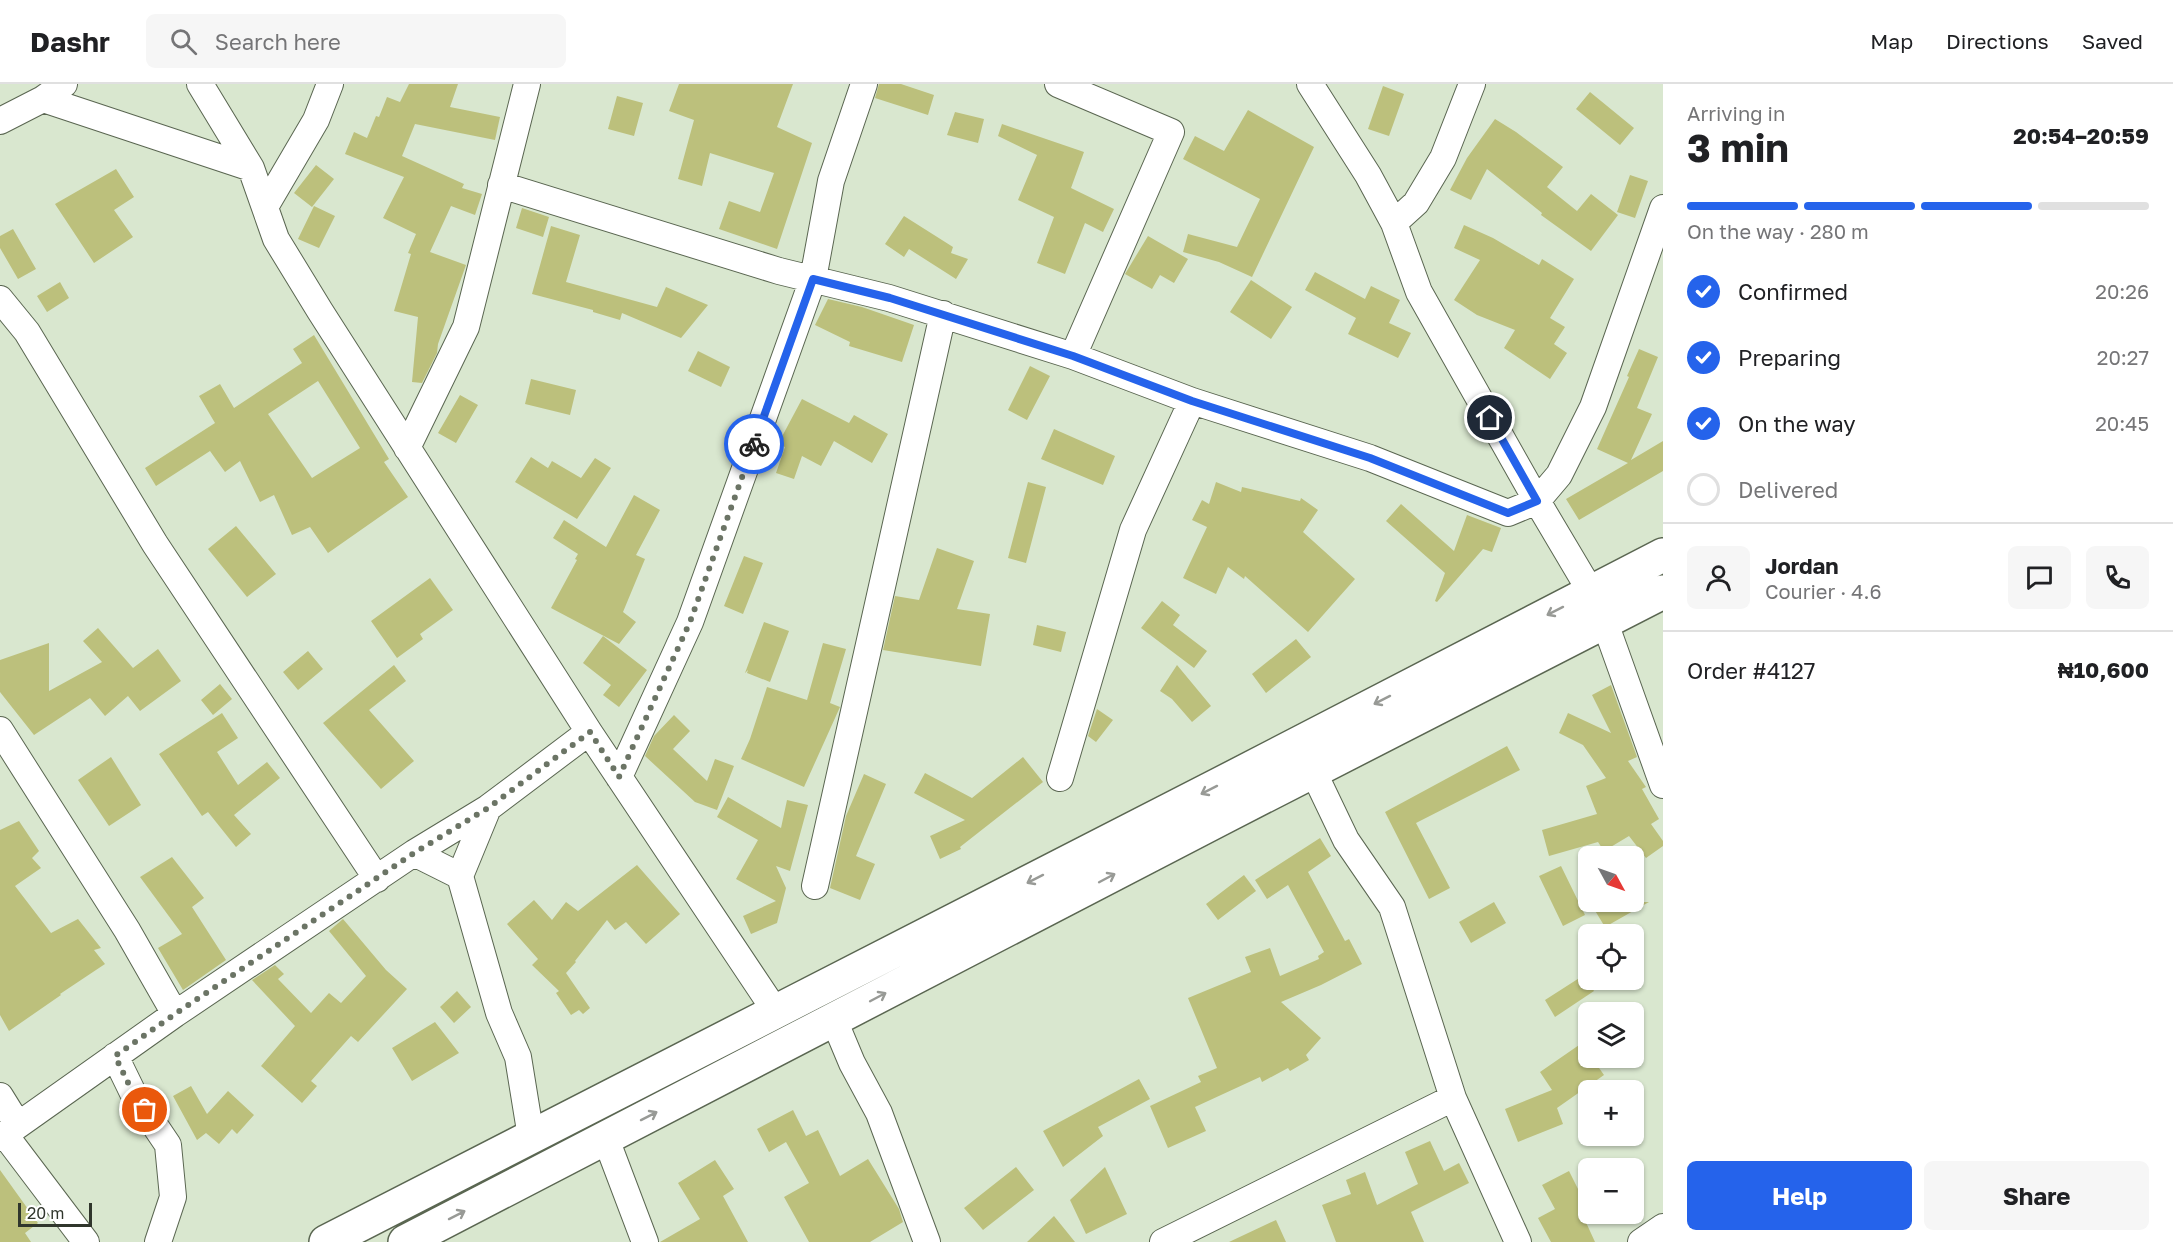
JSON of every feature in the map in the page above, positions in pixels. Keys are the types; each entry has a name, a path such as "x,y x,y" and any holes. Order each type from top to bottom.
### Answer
{"main road":[{"path":"326,1242 1663,555"},
{"path":"405,1242 1663,592"}],"street":[{"path":"0,121 43,99 64,84"},
{"path":"200,84 251,168 276,239 407,448 619,777 776,1012"},
{"path":"265,207 316,120 330,84"},
{"path":"407,448 466,327 527,84"},
{"path":"619,777 690,622 813,279 831,181 864,84"},
{"path":"1058,84 1171,132 1073,356"},
{"path":"1310,84 1368,175 1394,223 1419,292 1591,592 1605,623 1663,785"},
{"path":"1394,223 1416,203 1443,158 1472,84"},
{"path":"43,99 251,168"},
{"path":"501,185 768,267 890,298 1073,356 1192,401 1370,458 1508,513 1537,501 1559,475 1593,408 1663,208"},
{"path":"0,299 27,332 155,544 377,879"},
{"path":"815,886 943,314"},
{"path":"1060,778 1133,530 1192,401"},
{"path":"0,730 127,930 175,1014"},
{"path":"8,1133 175,1014 414,853 488,808 590,732"},
{"path":"1313,771 1347,840 1392,907 1453,1098 1511,1240"},
{"path":"488,808 459,876 500,1012 518,1058 531,1137"},
{"path":"414,853 459,876"},
{"path":"834,1020 852,1063 879,1113 927,1242"},
{"path":"115,1056 133,1093 168,1145 173,1197 158,1242"},
{"path":"0,1096 8,1133 86,1242"},
{"path":"1163,1242 1453,1098"},
{"path":"606,1139 645,1242"},
{"path":"1641,1242 1663,1227"}],"building":[{"path":"409,84 458,84 450,107 500,117 495,140 415,124 402,156 464,184 462,188 482,194 475,215 451,206 430,252 466,265 438,344 437,353 422,383 412,382 418,317 394,311 411,254 408,253 416,234 383,218 404,177 345,154 354,132 367,138 387,97 400,102"},
{"path":"679,84 793,84 777,127 812,143 777,249 719,229 729,201 760,212 774,173 710,153 702,186 678,179 694,120 669,111"},
{"path":"879,84 901,84 934,95 928,115 875,98"},
{"path":"1383,86 1404,94 1389,136 1368,129"},
{"path":"1590,92 1634,128 1620,145 1576,109"},
{"path":"617,96 643,103 634,136 608,129"},
{"path":"1248,110 1314,147 1252,277 1219,262 1183,252 1188,234 1237,247 1260,199 1183,159 1195,136 1224,151"},
{"path":"955,112 984,119 978,143 947,135"},
{"path":"1495,119 1563,167 1547,187 1577,211 1591,194 1618,215 1591,251 1541,215 1542,213 1487,169 1471,200 1450,190 1467,158"},
{"path":"1002,124 1084,152 1071,188 1114,209 1103,232 1085,223 1065,274 1037,263 1054,217 1018,200 1037,155 998,136"},
{"path":"316,165 334,179 312,207 294,193"},
{"path":"116,169 134,197 114,210 133,237 94,263 55,204"},
{"path":"1630,175 1648,181 1635,218 1617,212"},
{"path":"314,206 335,216 319,248 298,239"},
{"path":"522,208 549,217 543,237 516,228"},
{"path":"904,216 953,247 951,253 968,259 956,279 909,249 904,257 885,244"},
{"path":"1464,225 1493,238 1539,265 1542,259 1574,279 1550,318 1565,327 1554,344 1567,353 1550,379 1504,348 1515,330 1477,315 1454,300 1480,260 1454,248"},
{"path":"551,226 580,235 566,282 657,307 666,287 708,305 681,338 622,313 620,320 593,312 593,310 532,294"},
{"path":"13,229 36,269 18,279 0,248 0,236"},
{"path":"1148,236 1188,259 1174,283 1160,275 1152,289 1125,274"},
{"path":"1315,272 1365,299 1371,286 1400,300 1389,323 1411,333 1398,358 1348,334 1356,318 1305,290"},
{"path":"1251,280 1292,307 1271,339 1230,312"},
{"path":"60,282 69,298 47,312 37,296"},
{"path":"828,299 862,307 914,325 902,362 849,346 850,342 815,325"},
{"path":"314,335 389,459 384,462 408,497 328,553 310,527 292,535 274,495 260,502 240,461 225,472 210,451 156,486 145,468 215,423 199,396 220,384 234,408 302,363 293,349","holes":["318,381 360,448 312,478 268,414"]},
{"path":"1639,349 1658,357 1637,408 1652,414 1631,460 1663,441 1663,471 1579,520 1566,499 1628,463 1597,449"},
{"path":"698,351 730,367 721,387 688,371"},
{"path":"1030,366 1050,376 1027,420 1008,410"},
{"path":"531,379 576,390 570,415 525,404"},
{"path":"460,395 478,405 456,443 438,433"},
{"path":"802,399 849,423 854,415 888,434 872,463 834,441 821,466 802,456 794,479 776,473 785,447 778,444"},
{"path":"1054,429 1115,456 1103,485 1041,459"},
{"path":"531,457 548,468 552,461 581,478 595,458 611,468 577,519 515,482"},
{"path":"1028,482 1046,487 1026,563 1008,558"},
{"path":"1216,482 1241,492 1242,487 1300,501 1301,498 1318,510 1303,532 1355,579 1308,632 1245,576 1244,579 1228,567 1216,594 1183,578 1207,527 1192,520 1202,500 1209,504"},
{"path":"634,495 660,510 636,555 645,559 623,612 636,622 619,644 551,608 578,554 553,538 564,520 606,547"},
{"path":"1401,504 1454,551 1467,515 1501,528 1492,552 1483,549 1437,602 1435,601 1445,573 1386,521"},
{"path":"236,526 276,574 247,597 208,549"},
{"path":"937,548 974,561 957,609 990,614 981,666 883,650 895,596 919,600"},
{"path":"744,556 763,563 743,614 724,606"},
{"path":"430,578 453,610 420,634 423,639 397,658 371,621"},
{"path":"1162,601 1180,615 1173,625 1207,651 1194,668 1141,628"},
{"path":"764,622 789,631 770,682 747,673 748,670 745,673"},
{"path":"1037,625 1066,632 1061,652 1033,645"},
{"path":"98,628 133,668 158,649 181,681 140,711 128,696 105,716 90,698 34,735 0,692 0,660 49,643 49,691 102,662 83,641"},
{"path":"603,636 647,670 619,707 603,695 611,685 583,663"},
{"path":"1296,639 1311,657 1266,693 1252,674"},
{"path":"823,643 846,649 830,703 840,707 804,787 741,759 767,687 807,700"},
{"path":"308,651 323,669 298,690 283,672"},
{"path":"394,665 406,681 369,710 414,761 381,789 323,723"},
{"path":"1177,665 1211,706 1192,722 1172,699 1160,691"},
{"path":"220,684 232,699 213,715 201,700"},
{"path":"1611,685 1637,757 1628,761 1646,787 1642,789 1659,819 1651,824 1663,841 1663,846 1646,858 1644,846 1637,846 1629,836 1612,846 1601,846 1598,842 1549,856 1542,830 1597,814 1586,786 1606,778 1583,745 1559,733 1568,713 1611,733 1592,695"},
{"path":"1097,709 1113,720 1096,742 1088,736"},
{"path":"222,713 238,738 217,752 238,785 267,762 280,778 234,815 251,834 236,847 208,812 202,816 159,754"},
{"path":"674,715 690,731 673,749 707,781 715,759 734,766 717,810 695,802 645,756 654,736"},
{"path":"1507,746 1520,770 1416,823 1450,888 1429,899 1385,812"},
{"path":"111,757 141,805 109,826 78,780"},
{"path":"1023,757 1043,782 960,847 961,849 940,859 930,836 965,820 914,793 925,773 972,798"},
{"path":"864,774 886,784 856,856 875,864 860,900 830,888 846,816"},
{"path":"728,797 781,828 787,800 808,805 790,871 776,866 786,888 777,923 751,934 743,916 776,901 736,879 758,840 717,817"},
{"path":"19,821 39,851 32,858 41,868 15,886 51,933 78,919 101,948 94,950 105,964 9,1031 0,1015 0,830"},
{"path":"1320,838 1331,856 1308,872 1345,941 1349,939 1362,964 1281,1002 1321,1038 1306,1055 1309,1060 1290,1071 1288,1068 1262,1082 1260,1077 1195,1107 1206,1131 1168,1148 1150,1106 1201,1082 1198,1076 1217,1068 1188,998 1251,972 1245,957 1270,948 1280,976 1319,959 1318,956 1324,952 1288,885 1267,899 1255,880"},
{"path":"172,857 204,898 192,907 226,960 183,990 158,948 182,934 140,877"},
{"path":"637,865 680,914 646,944 626,922 615,930 607,920 566,973 590,1008 583,1014 579,1010 571,1015 556,993 559,991 532,965 538,959 507,924 534,900 552,920 566,902 578,911"},
{"path":"1561,866 1578,901 1578,912 1584,912 1585,915 1563,926 1539,876"},
{"path":"1244,875 1256,891 1218,920 1206,904"},
{"path":"1494,902 1506,923 1471,943 1459,922"},
{"path":"1596,912 1631,912 1610,924 1603,924"},
{"path":"343,919 386,970 407,989 358,1042 351,1036 311,1081 317,1086 302,1103 261,1066 295,1026 252,980 275,965 284,974 278,979 311,1013 329,993 341,1003 366,976 329,931"},
{"path":"1578,979 1578,990 1594,991 1555,1017 1545,1000"},
{"path":"457,991 471,1007 454,1023 440,1007"},
{"path":"435,1022 459,1053 412,1081 392,1048"},
{"path":"1578,1046 1578,1068 1599,1068 1604,1075 1597,1080 1578,1080 1578,1093 1557,1108 1563,1124 1518,1142 1505,1109 1552,1090 1540,1072"},
{"path":"1139,1079 1150,1099 1098,1127 1103,1136 1063,1167 1043,1131"},
{"path":"191,1086 207,1114 228,1091 254,1115 237,1134 232,1129 219,1144 206,1133 197,1140 173,1096"},
{"path":"793,1110 806,1136 818,1130 840,1176 868,1159 899,1209 903,1222 870,1242 809,1242 784,1197 809,1183 786,1142 769,1152 757,1129"},
{"path":"1430,1141 1444,1171 1459,1163 1469,1183 1411,1212 1424,1242 1336,1242 1322,1205 1351,1194 1346,1180 1365,1172 1377,1205 1418,1184 1405,1152"},
{"path":"715,1160 734,1189 723,1196 748,1242 660,1242 700,1219 678,1183"},
{"path":"1016,1167 1034,1190 983,1230 964,1208"},
{"path":"1105,1167 1127,1214 1086,1234 1070,1200"},
{"path":"0,1170 38,1223 25,1233 31,1242 0,1242"},
{"path":"1569,1171 1578,1189 1578,1224 1587,1224 1595,1242 1551,1242 1538,1218 1555,1209 1542,1185"},
{"path":"1054,1216 1075,1242 1027,1242"},
{"path":"1276,1220 1286,1242 1229,1242"}],"way so far":[{"path":"145,1110 133,1093 115,1056 414,853 488,808 590,732 619,777 690,622 754,444"}],"route":[{"path":"754,444 813,279 890,298 1073,356 1192,401 1370,458 1508,513 1537,501 1490,418"}]}
